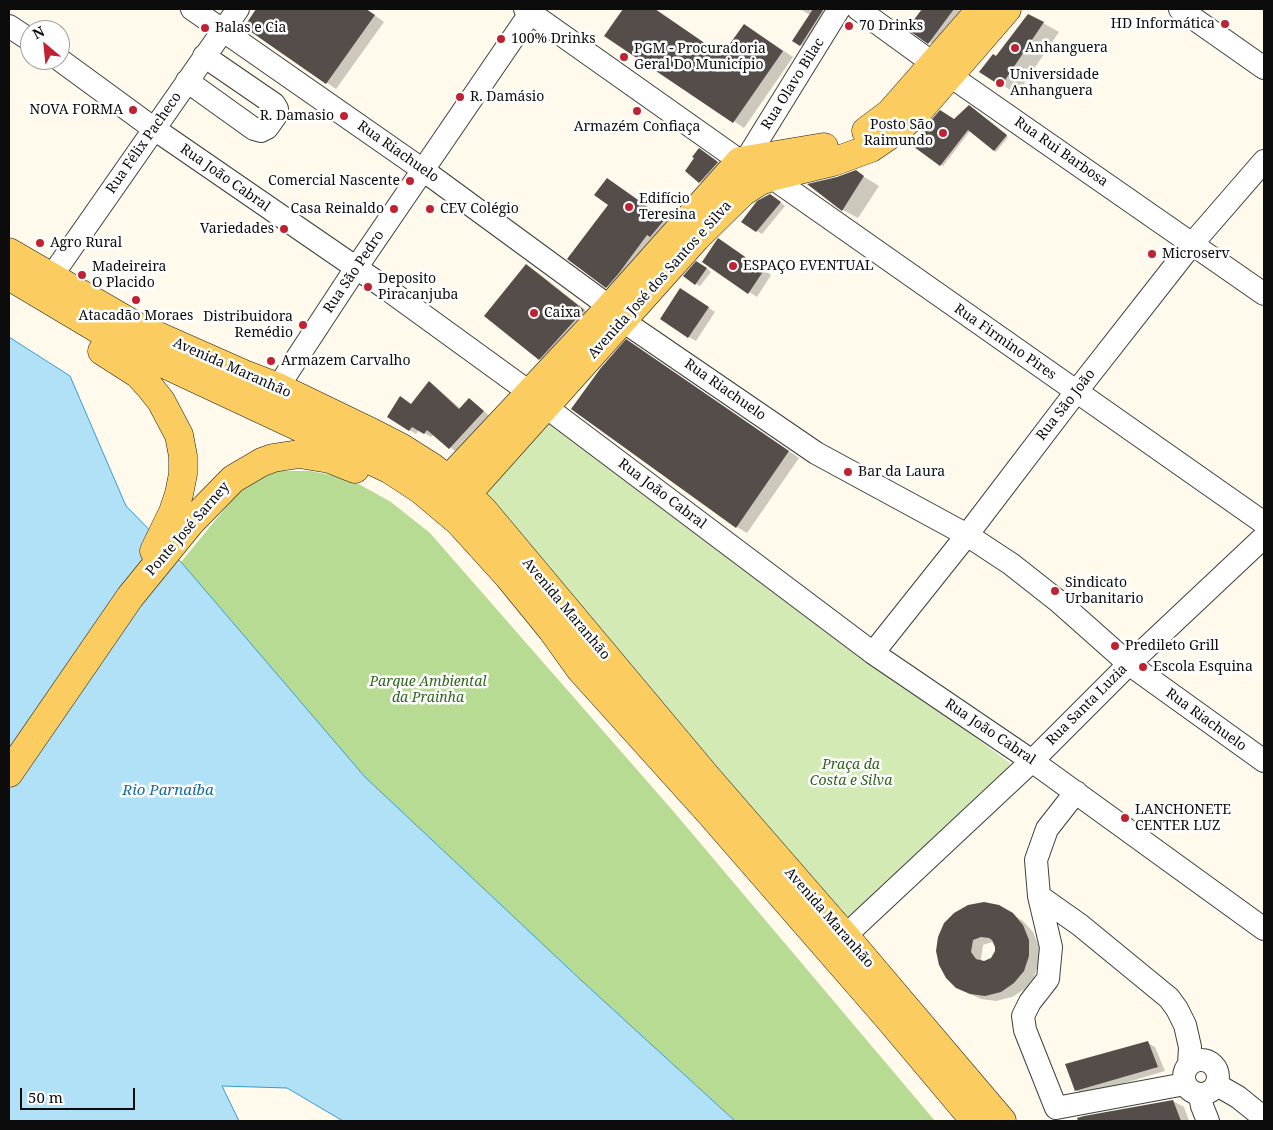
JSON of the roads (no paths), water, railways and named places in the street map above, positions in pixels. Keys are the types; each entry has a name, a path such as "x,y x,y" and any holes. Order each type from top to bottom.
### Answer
{"main road":[{"name":"Avenida José dos Santos e Silva","path":"616,314 742,192 771,177 833,162 871,148 916,114 941,69 981,9"},
{"name":"Avenida José dos Santos e Silva","path":"450,492 616,314 743,160 831,146 868,130 941,69 1007,9"},
{"name":"Avenida Maranhão","path":"9,252 140,328 278,387 402,448 432,467 450,492 460,534 543,641 560,656 580,669 709,812 890,1020 974,1121"},
{"name":"Avenida Maranhão","path":"9,276 128,347 389,469 450,492 484,511 706,776 846,936 1002,1121"},
{"name":"Ponte José Sarney","path":"9,296 138,374 161,400 179,435 183,456 183,474 179,494 164,531 130,597"},
{"name":"Ponte José Sarney","path":"9,773 130,597 191,522 233,478 262,462 299,454 330,459 359,470 398,493 440,527 460,534"}],"street":[{"name":"Rua Riachuelo","path":"192,9 423,170 616,314 816,453 967,535 1011,564 1036,583 1129,664 1264,761"},
{"name":"Rua Félix Pacheco","path":"51,277 153,128 238,9"},
{"name":"Rua Olavo Bilac","path":"743,160 839,9"},
{"name":"Rua Rui Barbosa","path":"858,9 1264,294"},
{"path":"1180,9 1264,68"},
{"path":"530,10 743,160"},
{"name":"Rua São Pedro","path":"278,387 530,10"},
{"path":"9,26 20,33"},
{"path":"187,81 254,129 261,131 267,128 277,114 274,104 204,56"},
{"name":"Rua João Cabral","path":"70,67 153,128 356,268 537,400 873,653 1032,760 1264,929"},
{"name":"Rua São João","path":"873,653 967,535 1192,244 1264,160"},
{"name":"Rua Firmino Pires","path":"771,177 1264,523"},
{"name":"Rua Santa Luzia","path":"846,936 1264,537"},
{"path":"1076,792 1048,829 1036,860 1039,896 1050,948 1048,979 1030,1002 1023,1016 1025,1030 1058,1115 1201,1079 1238,1097 1264,1118"},
{"path":"1039,896 1080,925 1169,998 1185,1025 1205,1042 1201,1079 1202,1106 1208,1121"}],"water":[{"name":"Rio Parnaíba","path":"9,337 70,376 126,506 181,562 365,777 583,982 735,1121 343,1121 287,1088 222,1086 239,1121 9,1121"}],"place":[{"name":"HD Informática","path":"1225,24"},
{"name":"70 Drinks","path":"849,26"},
{"name":"Balas e Cia","path":"205,28"},
{"name":"100% Drinks","path":"501,39"},
{"name":"Anhanguera","path":"1015,48"},
{"name":"PGM - Procuradoria Geral Do Município","path":"624,57"},
{"name":"Universidade Anhanguera","path":"1000,83"},
{"name":"R. Damásio","path":"460,97"},
{"name":"NOVA FORMA","path":"133,110"},
{"name":"Armazém Confiaça","path":"637,111"},
{"name":"R. Damasio","path":"344,116"},
{"name":"Posto São Raimundo","path":"943,133"},
{"name":"Comercial Nascente","path":"410,181"},
{"name":"Edifício Teresina","path":"629,207"},
{"name":"Casa Reinaldo","path":"394,209"},
{"name":"CEV Colégio","path":"430,209"},
{"name":"Variedades","path":"284,229"},
{"name":"Agro Rural","path":"40,243"},
{"name":"Microserv","path":"1152,254"},
{"name":"ESPAÇO EVENTUAL","path":"733,266"},
{"name":"Madeireira O Placido","path":"82,275"},
{"name":"Deposito Piracanjuba","path":"368,287"},
{"name":"Atacadão Moraes","path":"136,300"},
{"name":"Caixa","path":"534,313"},
{"name":"Distribuidora Remédio","path":"303,325"},
{"name":"Armazem Carvalho","path":"271,361"},
{"name":"Bar da Laura","path":"848,472"},
{"name":"Sindicato Urbanitario","path":"1055,591"},
{"name":"Predileto Grill","path":"1115,646"},
{"name":"Escola Esquina","path":"1143,667"},
{"name":"LANCHONETE CENTER LUZ","path":"1125,818"}],"park label":[{"name":"Parque Ambiental da Prainha","path":"428,690"},
{"name":"Praça da Costa e Silva","path":"851,774"}]}
